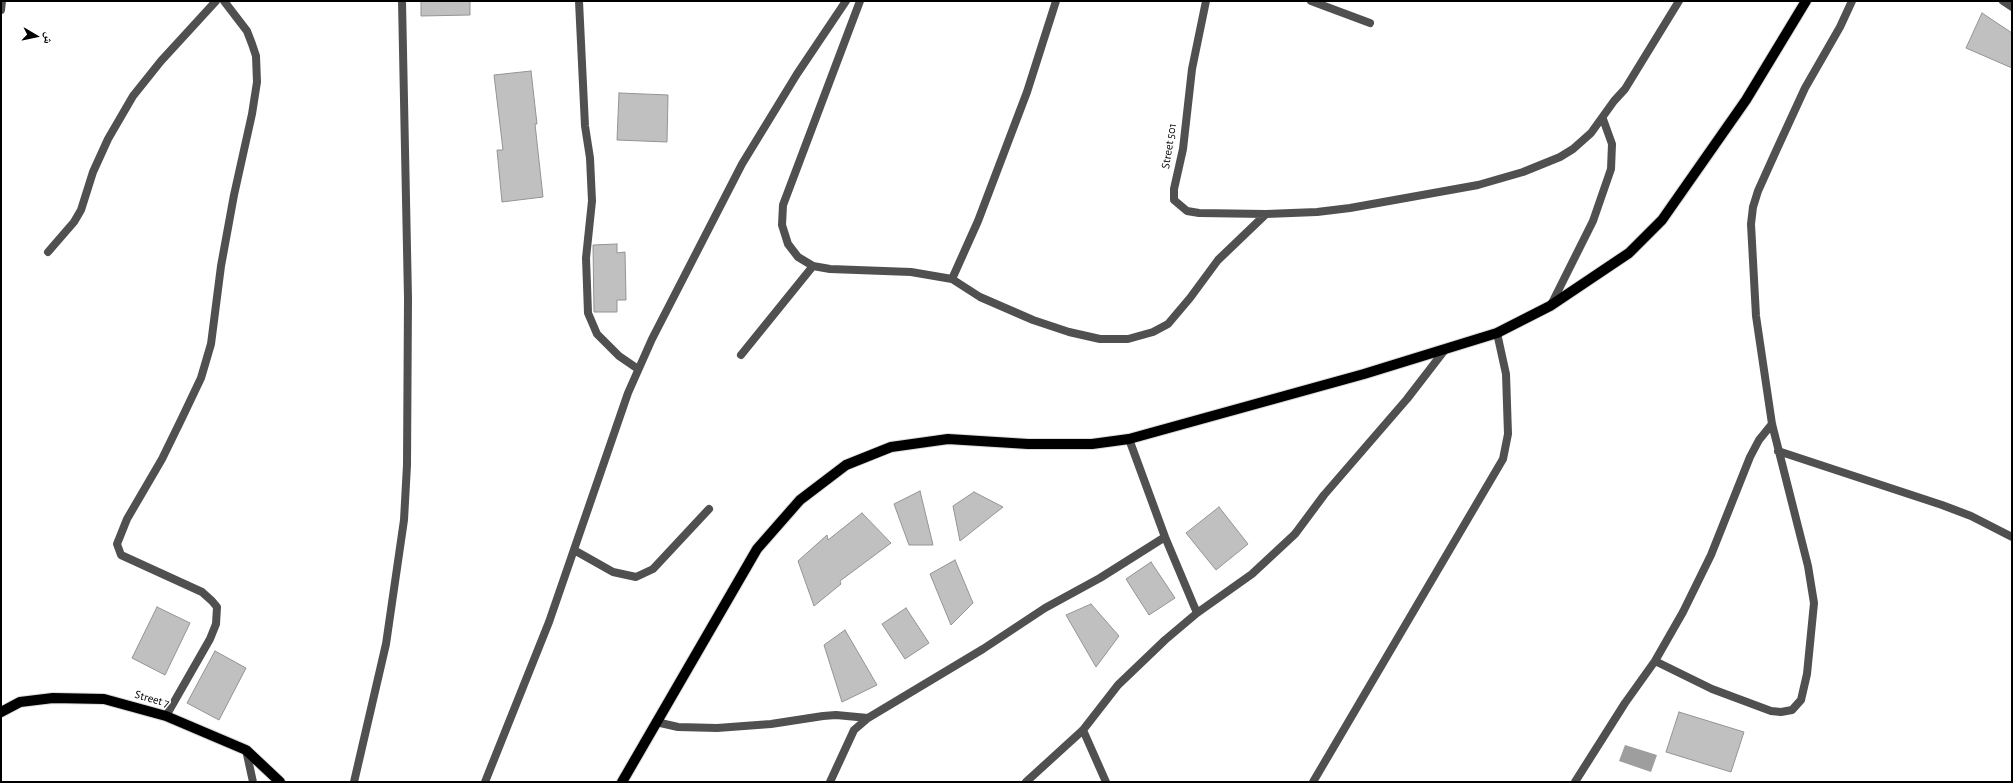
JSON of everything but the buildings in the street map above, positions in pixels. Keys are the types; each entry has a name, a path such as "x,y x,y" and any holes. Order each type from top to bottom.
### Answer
{"main road":[{"path":"622,782 757,549 800,500 846,465 891,447 948,439 1035,444 1092,444 1129,439 1444,351 1497,333 1550,306 1629,253 1662,220 1746,100 1806,1"},
{"name":"Street 7","path":"1,712 20,702 53,698 104,700 166,716 246,750 280,782"}],"street":[{"path":"1,10 2,1"},
{"path":"48,252 74,222 81,210 93,172 108,139 133,96 160,60 216,1"},
{"path":"166,716 210,638 216,624 217,607 202,592 121,555 117,549 117,544 127,519 162,459 201,378 211,344 234,195 252,114 257,82 256,56 247,31 224,1"},
{"path":"354,782 386,644 397,579 407,465 408,298 402,1"},
{"path":"579,1 585,126 590,158 592,201 586,258 588,313 597,334 619,356 638,369"},
{"path":"485,782 549,622 596,483 638,369 692,259 742,164 797,74 846,1"},
{"path":"860,1 819,114 783,205 782,225 788,244 798,257 813,266 911,272 952,279 980,297 1033,320 1069,332 1100,339 1128,339 1153,332 1168,324 1190,298 1218,260 1266,214 1317,212 1350,208 1478,185 1523,172 1560,157 1573,149 1603,119 1649,52 1679,1"},
{"path":"952,279 978,221 1027,92 1056,1"},
{"name":"Street 501","path":"1206,1 1192,69 1183,149 1174,189 1174,200 1187,211 1199,213 1266,214"},
{"path":"1311,1 1370,23"},
{"path":"1655,661 1712,690 1757,707 1781,712 1792,710 1797,707 1801,700 1807,674 1814,603 1808,566 1772,424 1756,316 1751,224 1753,207 1776,151 1805,88 1840,27 1852,1"},
{"path":"2003,1 2012,7"},
{"path":"1550,306 1592,221 1611,169 1612,144 1603,119"},
{"path":"741,355 813,266"},
{"path":"1313,782 1503,459 1508,434 1507,380 1497,333"},
{"path":"1026,782 1083,730 1118,685 1165,640 1197,613 1252,574 1295,534 1324,496 1407,400 1444,351"},
{"path":"1575,782 1625,703 1655,661 1683,612 1711,555 1750,457 1759,440 1772,424"},
{"path":"1129,439 1165,537 1197,613"},
{"path":"1778,451 1942,505 1971,516 2012,537"},
{"path":"574,550 613,572 636,577 653,569 709,509"},
{"path":"830,782 854,730 868,718 983,649 1045,608 1100,578 1165,537"},
{"path":"656,722 678,727 717,728 771,724 836,715 868,718"},
{"path":"1083,730 1106,782"},
{"path":"246,750 252,782"}],"shaded area":[{"path":"1625,745 1657,755 1651,772 1619,761"}]}
